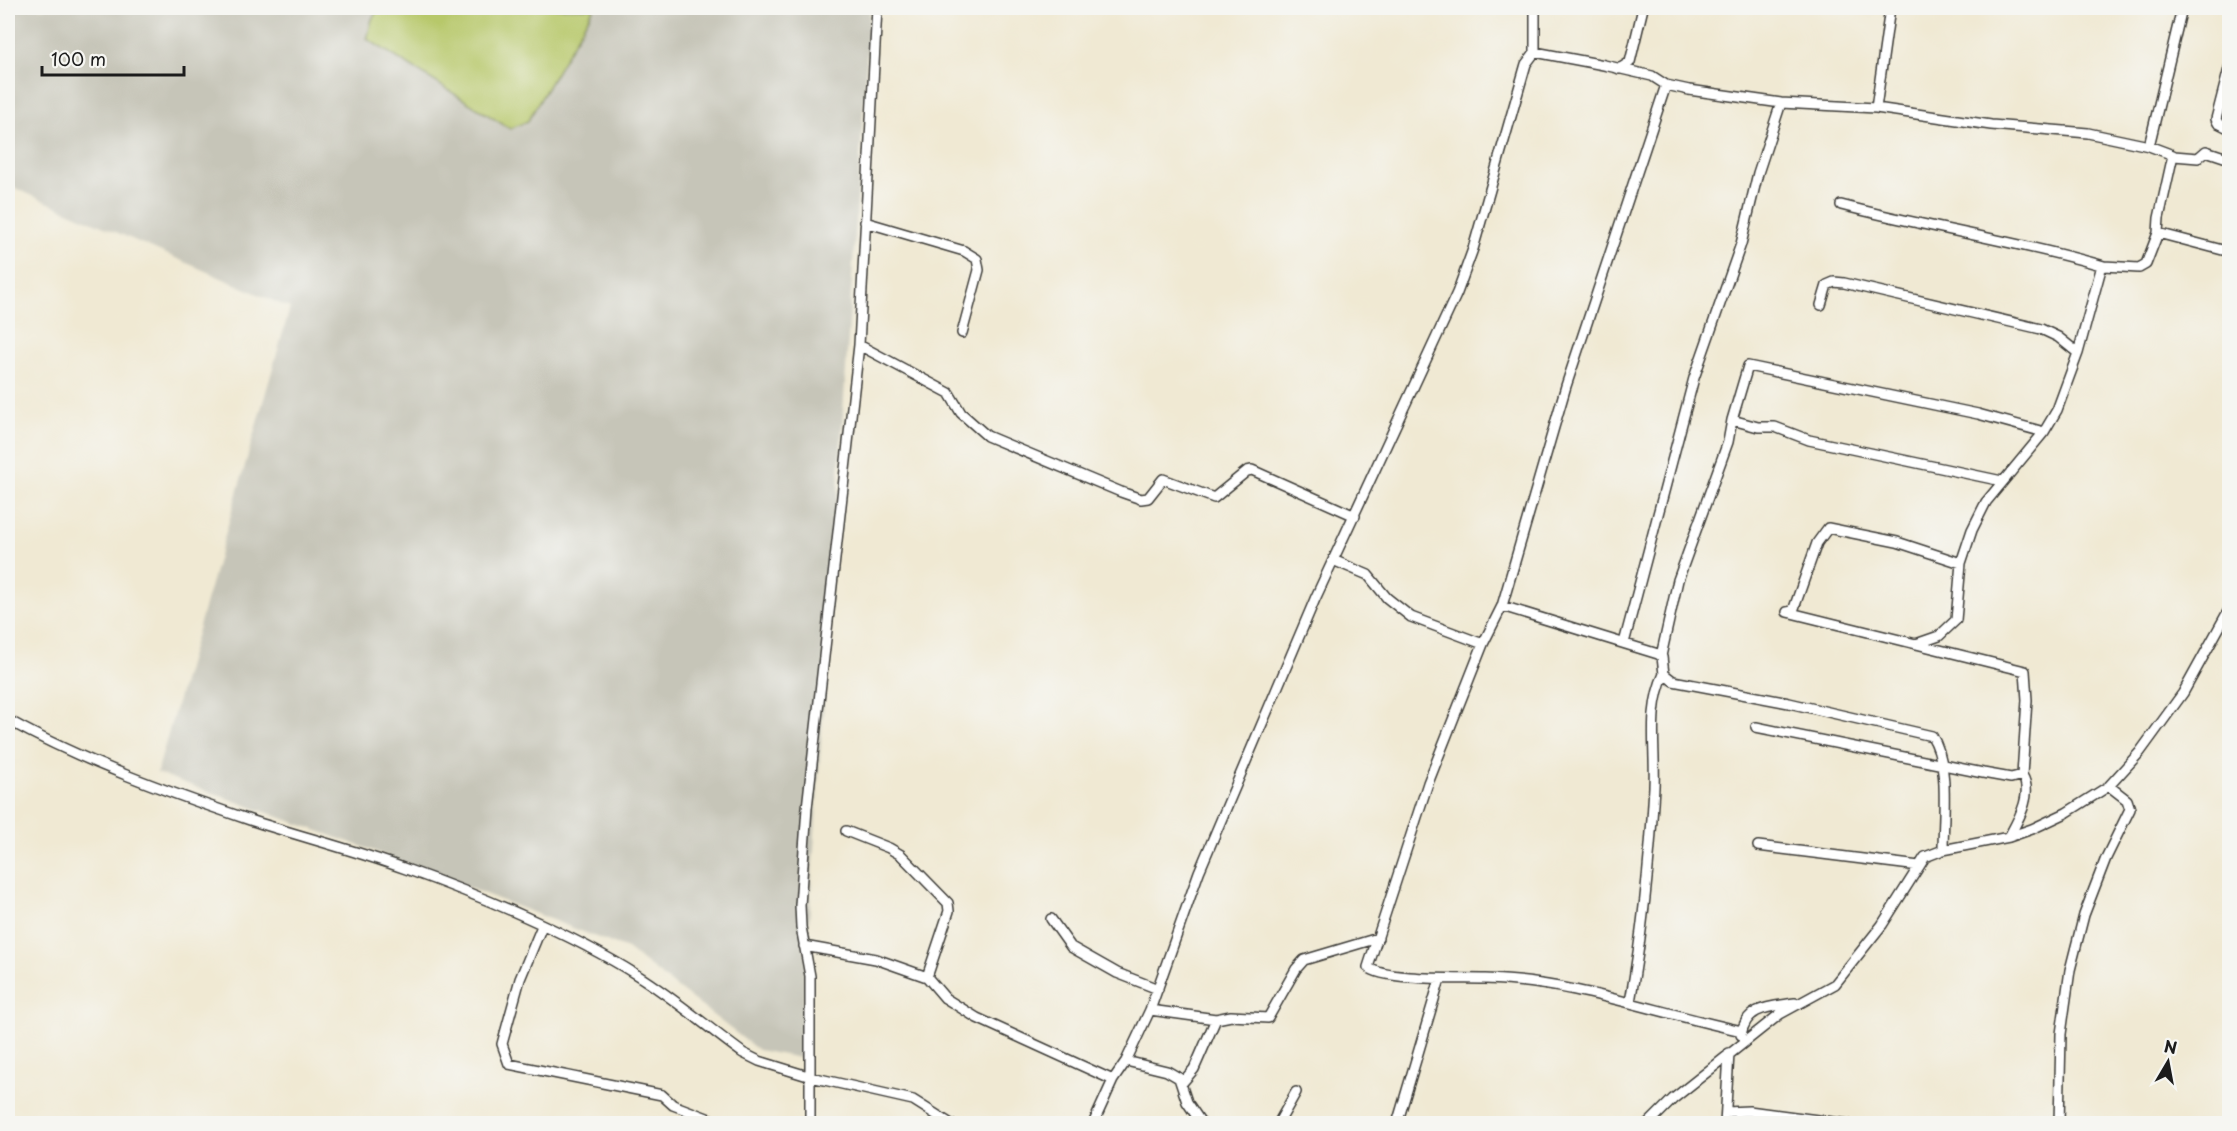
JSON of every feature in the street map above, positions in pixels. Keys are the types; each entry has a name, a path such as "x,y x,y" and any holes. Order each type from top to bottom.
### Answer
{"street":[{"path":"810,1124 810,976 800,905 807,808 859,345 877,8"},
{"path":"1093,1124 1150,1010 1199,872 1333,560 1457,293 1473,249 1526,64 1535,52 1535,8"},
{"path":"1619,69 1630,62 1643,8"},
{"path":"1876,108 1890,8"},
{"path":"2149,146 2182,8"},
{"path":"1535,52 1652,76 1666,85 1782,103 1876,108 1991,125 2088,133 2149,146 2174,156 2198,158 2206,151 2229,159"},
{"path":"2229,65 2216,119 2218,123 2229,129"},
{"path":"1666,85 1566,386 1502,606 1483,644 1428,783 1368,964 1369,969 1440,979 1515,981 1630,1002 1742,1031"},
{"path":"1624,643 1694,378 1741,244 1758,173 1782,103"},
{"path":"1841,205 1890,218 2012,242 2104,266 2142,268 2158,233 2159,218 2174,156"},
{"path":"865,222 964,252 977,259 979,270 962,333"},
{"path":"2158,233 2229,252"},
{"path":"1916,645 1939,636 1956,620 1961,563 1972,530 1986,502 2044,432 2062,400 2078,353 2099,272 2104,266"},
{"path":"1821,305 1827,285 1834,282 1844,283 2041,329 2058,337 2078,353"},
{"path":"859,345 949,393 961,413 987,436 1131,495 1148,498 1162,479 1214,498 1247,471 1252,470 1355,516"},
{"path":"1630,1002 1647,897 1654,779 1654,704 1664,674 1661,656 1678,580 1728,442 1747,368 1753,365 1978,414 2044,432"},
{"path":"1732,420 1756,427 1775,427 1809,440 2002,481"},
{"path":"1961,563 1868,535 1833,528 1823,531 1793,611 1788,612 2025,671 2026,700 2022,776 2027,784 2025,798 2009,837"},
{"path":"1333,560 1368,575 1387,598 1411,617 1483,644"},
{"path":"1502,606 1661,656"},
{"path":"1648,1124 1673,1099 1780,1014 1823,993 1845,974 1882,926 1925,857 1943,850 2009,837 2057,818 2109,786 2140,752 2183,693 2229,608"},
{"path":"1664,674 1673,681 1789,703 1925,734 1934,740 1941,764 1943,850"},
{"path":"8,720 88,759 166,790 406,868 542,926 636,974 743,1053 759,1061 811,1077 914,1100 951,1124"},
{"path":"1756,727 2011,778 2022,776"},
{"path":"2059,1124 2063,1005 2072,961 2084,915 2102,868 2130,809 2127,800 2109,786"},
{"path":"846,831 901,855 948,903 949,911 927,978"},
{"path":"1758,846 1919,866"},
{"path":"1051,919 1071,947 1124,977 1158,989"},
{"path":"542,926 520,979 502,1044 509,1064 662,1095 673,1105 723,1124"},
{"path":"1150,1010 1216,1019 1231,1016 1268,1018 1291,976 1304,960 1378,938"},
{"path":"804,946 876,959 927,978 945,998 977,1018 1113,1080"},
{"path":"1397,1124 1440,979"},
{"path":"1739,1047 1742,1031 1750,1014 1762,1008 1803,1002"},
{"path":"1182,1083 1194,1069 1216,1019"},
{"path":"1725,1124 1729,1053"},
{"path":"1126,1061 1167,1071 1182,1083 1187,1102 1202,1124"},
{"path":"1278,1124 1296,1092"},
{"path":"1726,1112 1749,1111 1848,1124"}],"shaded area":[{"path":"8,8 870,8 800,1058 758,1050 627,949 374,851 157,773 290,308 8,185"}],"green space":[{"path":"379,8 594,8 528,121 510,129 367,39 372,19"}]}
